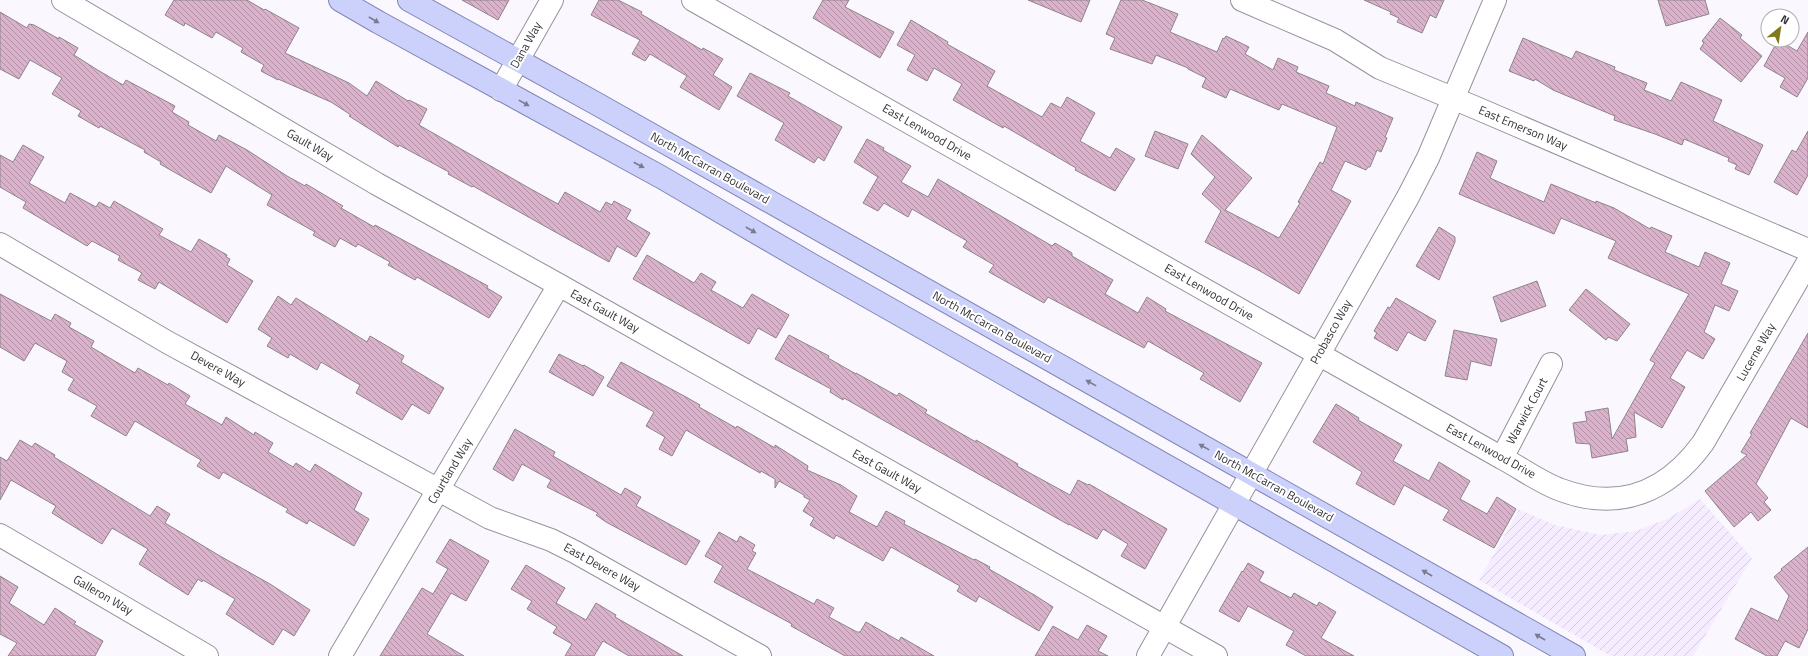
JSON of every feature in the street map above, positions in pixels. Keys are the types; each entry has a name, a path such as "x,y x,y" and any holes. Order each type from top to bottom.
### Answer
{"main road":[{"path":"340,0 661,177 812,266 1502,656"},
{"name":"North McCarran Boulevard","path":"409,0 597,104 1574,656"}],"street":[{"name":"Gault Way","path":"63,0 377,184 559,285"},
{"name":"Dana Way","path":"501,90 552,0"},
{"name":"East Lenwood Drive","path":"693,0 1560,490 1581,496 1602,499 1627,497 1651,489 1672,477 1690,461 1703,442"},
{"name":"East Emerson Way","path":"1242,0 1335,40 1380,68 1454,98 1808,250"},
{"name":"Probasco Way","path":"1148,656 1411,191 1428,158 1495,0"},
{"name":"Devere Way","path":"0,244 166,342 438,490"},
{"name":"Lucerne Way","path":"1703,442 1808,262"},
{"name":"Courtland Way","path":"340,656 559,285"},
{"name":"East Gault Way","path":"559,285 1216,656"},
{"name":"Warwick Court","path":"1502,458 1551,364"},
{"name":"East Devere Way","path":"438,490 490,518 551,540 575,552 760,656"},
{"name":"Galleron Way","path":"0,534 207,656"}],"shaded area":[{"path":"1700,499 1752,558 1693,656 1611,656 1479,580 1519,510 1555,525 1600,535 1636,531 1669,518"}],"building":[{"path":"174,0 247,0 299,28 285,53 349,83 367,96 376,81 408,101 409,100 427,109 419,125 529,188 558,204 565,192 600,212 606,202 612,205 614,201 631,210 626,219 650,233 636,257 617,246 609,262 473,186 472,187 448,174 449,172 399,145 398,147 349,116 351,115 331,102 278,80 261,71 264,65 241,52 243,48 216,32 212,38 185,23 184,26 165,15"},
{"path":"462,0 509,0 498,20"},
{"path":"599,0 618,0 642,12 641,14 702,50 703,48 723,59 713,75 732,87 719,110 680,87 687,76 650,54 645,61 632,54 640,40 591,15"},
{"path":"823,0 849,0 845,7 894,32 880,58 813,18"},
{"path":"1028,0 1090,0 1081,22"},
{"path":"1121,0 1142,0 1178,14 1170,32 1217,52 1223,38 1224,39 1226,36 1249,47 1245,54 1273,70 1278,58 1298,67 1296,72 1329,86 1326,93 1355,106 1356,102 1393,118 1385,137 1387,138 1381,152 1377,150 1370,167 1366,170 1345,161 1331,190 1351,201 1299,294 1260,271 1205,242 1221,211 1202,194 1215,177 1191,154 1202,135 1252,178 1225,210 1279,238 1300,203 1298,202 1320,162 1323,164 1337,127 1282,104 1279,110 1230,89 1226,98 1202,87 1206,78 1188,68 1156,55 1152,64 1110,49 1115,38 1106,34"},
{"path":"1364,0 1444,0 1436,18 1430,15 1422,33 1397,22 1399,18 1390,14 1391,12"},
{"path":"1658,0 1705,0 1709,14 1666,26"},
{"path":"0,12 27,28 29,24 34,25 59,39 59,37 78,48 74,55 96,69 123,85 126,80 175,106 172,112 189,122 188,125 216,141 219,135 247,150 287,176 305,186 306,184 343,206 341,208 374,227 375,225 488,286 487,288 502,297 489,318 417,277 415,280 388,265 390,262 358,244 356,247 340,238 335,247 313,235 315,232 267,205 272,195 226,166 211,193 160,164 161,162 144,152 145,150 78,116 81,111 52,94 62,78 30,60 19,79 0,69"},
{"path":"1720,18 1742,35 1740,38 1762,56 1741,82 1700,49 1704,43 1702,41"},
{"path":"911,20 948,42 947,44 995,71 987,86 1042,117 1051,103 1061,108 1067,97 1095,113 1080,141 1110,158 1116,148 1135,159 1115,191 1075,170 1076,168 1004,126 1003,128 953,100 962,84 934,68 927,81 907,70 915,55 897,45"},
{"path":"1808,32 1808,78 1797,97 1780,87 1785,78 1764,66 1774,48 1792,48 1797,51"},
{"path":"1523,38 1572,59 1576,51 1615,67 1614,70 1647,83 1644,90 1671,101 1681,82 1722,100 1713,121 1763,145 1749,175 1735,169 1737,165 1728,161 1729,158 1684,139 1682,145 1614,120 1615,116 1553,90 1535,79 1534,81 1509,71"},
{"path":"750,73 790,93 788,96 842,127 824,161 818,157 814,163 775,140 784,123 737,96"},
{"path":"1155,131 1188,144 1178,169 1145,156"},
{"path":"1808,131 1808,175 1797,195 1774,182 1792,150 1796,152"},
{"path":"867,139 884,148 883,150 911,166 901,182 928,197 938,179 1052,246 1055,243 1072,253 1072,256 1113,280 1105,294 1138,313 1147,297 1166,309 1165,311 1262,363 1240,402 1200,379 1204,373 1148,341 1144,348 1048,297 1044,303 989,272 994,265 963,247 967,241 912,209 908,217 884,203 878,211 863,203 878,177 854,162"},
{"path":"23,145 44,157 29,183 65,203 70,193 96,207 99,202 110,208 114,201 163,229 159,235 191,252 199,239 227,255 226,257 230,259 227,265 253,281 227,323 159,282 155,289 138,280 142,273 118,260 120,256 92,241 87,246 23,208 26,202 0,187 0,155 13,162"},
{"path":"1477,152 1497,161 1490,178 1512,188 1544,202 1551,184 1596,203 1596,201 1614,208 1650,229 1651,227 1672,236 1665,252 1699,267 1705,252 1730,263 1721,284 1738,291 1729,311 1715,305 1704,332 1715,339 1703,359 1687,350 1670,378 1685,387 1662,428 1634,412 1636,437 1626,439 1628,451 1592,458 1590,444 1576,443 1573,423 1587,421 1585,412 1608,408 1612,439 1655,363 1650,360 1689,294 1608,258 1616,241 1561,218 1554,234 1459,194"},
{"path":"1439,227 1455,237 1455,242 1439,280 1416,266"},
{"path":"647,255 694,283 701,273 716,282 711,290 743,308 752,294 789,315 776,338 758,328 749,344 633,279"},
{"path":"1537,281 1546,306 1501,322 1493,297"},
{"path":"1586,289 1630,324 1617,341 1608,337 1606,340 1569,310"},
{"path":"0,294 51,321 55,314 71,323 69,327 94,341 91,347 135,373 138,368 168,385 169,383 190,396 185,404 222,425 226,417 254,435 255,432 273,443 268,452 293,467 296,463 310,472 315,464 362,493 354,510 369,519 354,546 309,520 307,524 286,512 288,509 223,472 219,479 197,466 201,460 135,421 126,436 91,416 97,406 68,390 74,379 62,372 67,361 35,343 24,361 0,347"},
{"path":"278,296 291,305 296,298 367,342 370,336 404,356 401,362 444,388 429,414 412,404 402,420 356,393 360,385 321,362 317,370 290,354 288,358 267,346 272,338 258,329"},
{"path":"1396,298 1436,321 1425,341 1408,332 1397,351 1374,338 1377,333 1374,331 1388,307 1390,308"},
{"path":"1454,330 1497,339 1491,366 1471,361 1467,380 1445,376"},
{"path":"1808,333 1808,428 1791,418 1756,484 1768,498 1764,502 1771,510 1758,521 1751,512 1734,527 1705,491 1747,455 1741,452 1752,434 1750,433"},
{"path":"789,335 829,356 828,358 897,396 899,393 927,410 925,413 976,442 976,440 1018,464 1017,466 1070,495 1078,480 1088,485 1089,484 1167,529 1145,569 1121,556 1128,544 1103,529 1097,539 1069,525 844,398 843,400 830,392 831,389 775,359"},
{"path":"559,354 583,366 584,365 604,377 593,396 549,372"},
{"path":"621,362 700,405 699,407 736,428 737,426 775,448 775,445 808,466 807,470 841,485 857,496 849,512 877,527 886,511 905,521 904,524 990,567 989,569 1036,596 1053,607 1039,631 979,596 976,602 957,591 960,586 891,547 883,561 836,535 834,539 810,525 814,518 803,511 810,500 804,497 804,495 779,481 775,488 775,479 761,471 760,473 686,430 672,456 659,449 665,437 646,426 654,412 607,386"},
{"path":"1336,404 1359,418 1358,420 1402,445 1393,461 1429,481 1439,462 1470,481 1460,499 1487,514 1497,497 1516,509 1494,548 1443,520 1449,510 1404,485 1394,505 1356,484 1362,472 1313,442"},
{"path":"515,429 555,452 553,456 621,495 625,488 641,497 636,506 700,541 686,565 606,522 596,515 598,513 547,487 551,480 522,464 513,481 493,469"},
{"path":"20,440 32,447 35,443 55,455 54,457 150,516 157,506 170,514 165,523 270,584 310,610 294,636 283,629 273,645 226,614 235,599 203,580 202,582 198,579 188,595 139,564 148,549 112,528 102,544 52,513 56,506 11,480 0,500 0,457 7,461"},
{"path":"719,532 737,542 740,536 755,545 752,551 756,553 747,569 814,604 817,599 834,608 829,617 857,632 860,632 866,622 899,641 901,637 934,656 845,656 791,626 792,624 714,582 723,566 705,556"},
{"path":"450,539 489,561 466,601 451,593 427,634 464,656 380,656 422,588 433,594 448,569 436,562"},
{"path":"1808,547 1808,629 1799,648 1785,641 1777,656 1767,656 1735,639 1751,608 1778,621 1789,596 1774,577 1782,570 1781,569"},
{"path":"1248,563 1264,572 1259,581 1291,598 1294,593 1317,606 1319,602 1336,612 1321,638 1354,656 1306,656 1286,645 1294,631 1248,606 1239,622 1219,611"},
{"path":"526,565 565,588 556,603 586,620 596,603 616,615 615,617 683,656 629,656 603,641 594,656 565,656 572,644 553,633 557,627 527,609 532,601 511,589"},
{"path":"0,576 18,587 9,603 44,625 55,608 76,622 74,624 103,641 95,656 8,656 17,643 0,634"},
{"path":"1087,625 1107,636 1098,651 1108,656 1035,656 1053,626 1078,640"}]}
